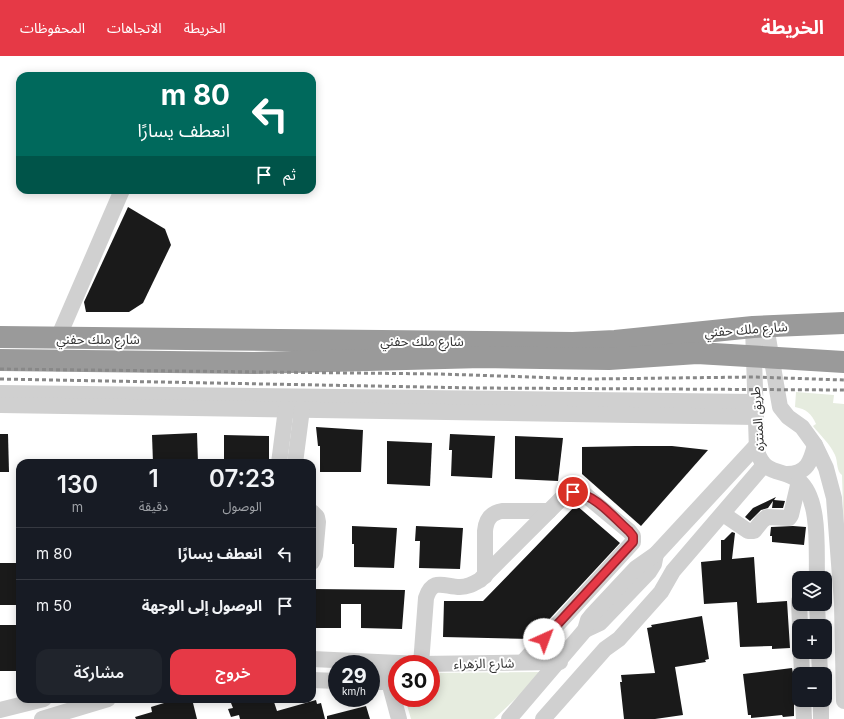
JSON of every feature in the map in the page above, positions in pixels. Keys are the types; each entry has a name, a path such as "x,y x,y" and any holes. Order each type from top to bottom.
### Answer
{"highway":[{"name":"شارع ملك حفني","path":"0,360 253,363 615,341 759,326 844,323"},
{"name":"شارع ملك حفني","path":"0,337 481,349 609,359 697,353 844,362"}],"street":[{"path":"58,338 120,194"},
{"name":"طريق المنتزه","path":"759,326 762,357 756,410 756,446 758,456 764,465 772,471 793,478"},
{"name":"طريق المنتزه","path":"762,357 780,407 788,417 802,427 815,445 826,468 834,498 842,603 844,701"},
{"path":"0,392 756,410"},
{"path":"0,405 286,409 756,410"},
{"path":"280,459 286,409"},
{"path":"296,459 302,409"},
{"path":"723,514 748,531 754,531 762,521 767,518 789,518 791,515 794,474 805,469 812,458 815,445"},
{"path":"509,719 560,662 585,630 600,623 649,572 654,564 656,554 756,446"},
{"path":"543,719 605,649 611,632 659,581 673,571 764,465"},
{"path":"793,478 807,490 812,502 815,521 816,571"},
{"path":"422,655 428,592 433,586 440,584 458,587 470,586 485,576 564,496 573,492 583,493 629,531 633,536 633,542 523,662"},
{"path":"812,502 834,498"},
{"path":"485,576 485,531 486,523 489,517 495,512 502,510 549,511"},
{"path":"316,516 318,522 316,544"},
{"path":"585,630 605,649"},
{"name":"شارع الزهراء","path":"316,660 388,663"},
{"name":"شارع الزهراء","path":"440,664 560,662"},
{"path":"380,682 388,682 384,663"},
{"path":"316,680 328,681"},
{"path":"0,710 28,703"},
{"path":"52,711 94,705"},
{"path":"395,707 398,719"},
{"path":"804,707 804,719"},
{"path":"821,707 821,719"}],"shaded area":[{"path":"796,392 834,395 833,403 844,404 844,537 842,475 839,471 833,451 813,426 816,424 813,417 808,412 795,407"},
{"path":"544,672 494,719 411,719 408,707 440,707 440,673"}],"building":[{"path":"128,207 165,229 171,245 143,303 129,312 86,312 84,302"},
{"path":"316,427 363,430 361,472 320,472 320,446 318,446"},
{"path":"197,433 198,459 153,459 152,435"},
{"path":"0,434 8,434 9,472 0,472"},
{"path":"450,434 495,436 492,478 451,476 452,450 449,450"},
{"path":"224,435 269,436 269,459 224,459"},
{"path":"515,436 563,438 558,481 515,479"},
{"path":"387,441 432,443 430,486 387,484"},
{"path":"672,446 708,450 641,526 582,474 582,447"},
{"path":"776,497 774,500 785,501 783,508 772,508 773,501 768,508 761,510 750,521 745,517 753,508"},
{"path":"576,505 620,543 531,639 443,637 444,601 483,601"},
{"path":"352,526 397,528 394,568 354,567"},
{"path":"416,526 463,528 460,569 419,568 420,541 415,541"},
{"path":"771,527 806,527 804,545 772,542 772,536 770,536"},
{"path":"732,532 735,533 732,559 754,557 757,603 787,601 790,648 772,649 772,646 740,647 737,602 704,604 701,562 721,560 721,540 724,540"},
{"path":"0,563 16,563 16,605 0,605"},
{"path":"316,589 405,590 402,629 361,628 361,604 341,604 341,628 316,628"},
{"path":"702,616 709,659 705,660 706,662 675,667 683,715 655,719 624,719 620,682 622,682 621,675 655,673 647,628 652,627 651,625"},
{"path":"0,625 16,625 16,671 0,671"},
{"path":"792,668 792,707 794,707 794,716 783,717 782,715 751,718 751,715 748,715 743,674"},
{"path":"316,700 317,704 321,703 325,719 240,719 239,715 231,717 228,709 233,708 231,703 274,703 277,711 305,703 316,703"},
{"path":"164,703 193,703 197,719 136,719 135,717 152,712 151,707"},
{"path":"366,707 370,719 327,719 327,716"}],"railway":[{"path":"0,369 440,374 590,379 754,377 844,380"},
{"path":"0,379 478,388 844,390"}],"route":[{"path":"544,639 633,542 633,536 629,531 591,498 583,493 573,492"}]}
